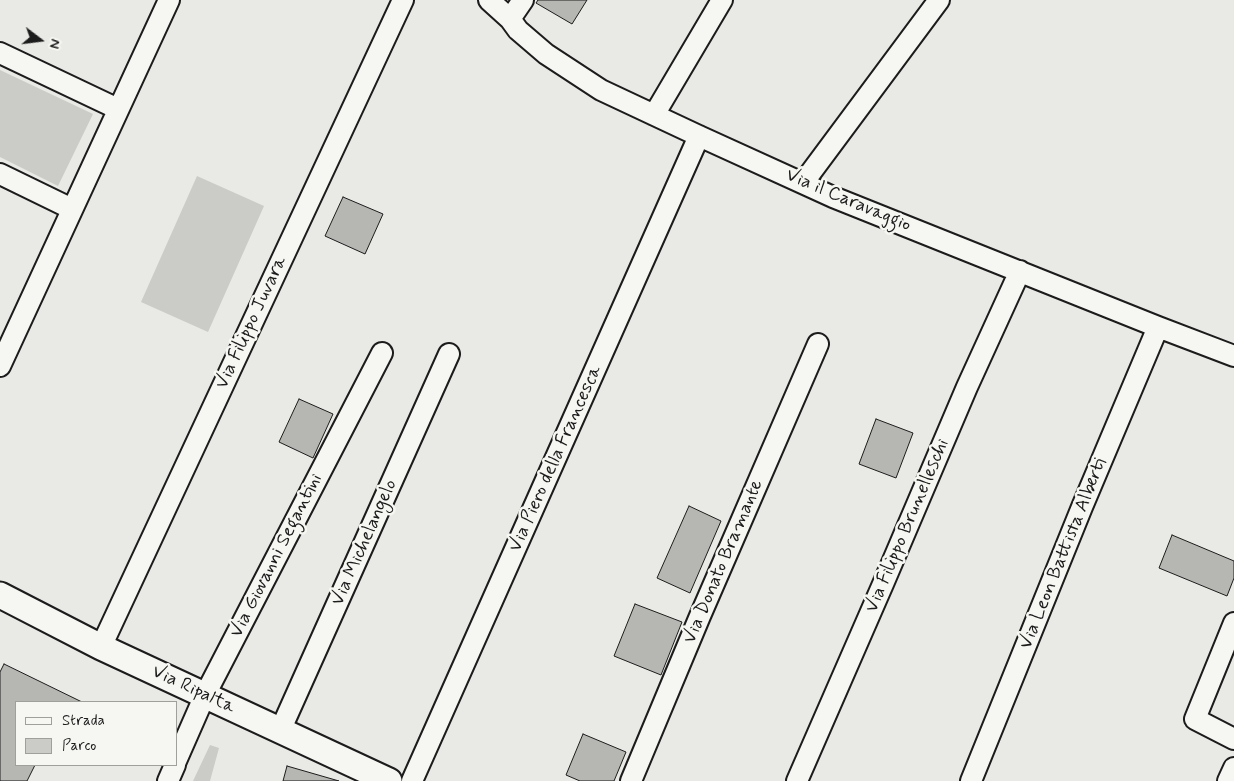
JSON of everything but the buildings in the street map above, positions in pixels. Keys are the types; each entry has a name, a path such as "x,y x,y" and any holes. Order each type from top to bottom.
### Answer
{"street":[{"path":"0,366 169,0"},
{"name":"Via Filippo Juvara","path":"101,647 403,0"},
{"name":"Via il Caravaggio","path":"489,0 510,19 518,30 546,54 601,90 833,197 1234,356"},
{"path":"510,19 522,0"},
{"path":"654,115 722,0"},
{"path":"803,183 939,0"},
{"path":"0,53 118,109"},
{"name":"Via Piero della Francesca","path":"412,781 699,136"},
{"path":"0,174 72,209"},
{"name":"Via Filippo Brunelleschi","path":"797,781 1020,272"},
{"name":"Via Leon Battista Alberti","path":"971,781 1158,327"},
{"name":"Via Donato Bramante","path":"631,781 818,344"},
{"name":"Via Giovanni Segantini","path":"178,756 204,695 382,354"},
{"name":"Via Michelangelo","path":"280,731 449,354"},
{"name":"Via Ripalta","path":"0,595 101,647 280,731 355,774 389,781"},
{"path":"1234,623 1195,719 1234,739"},
{"path":"168,781 175,766"},
{"path":"1228,781 1234,768"}],"green space":[{"path":"0,70 93,114 58,186 0,157"},
{"path":"197,176 264,206 208,332 141,302"},
{"path":"210,745 219,748 210,781 193,781"}]}
